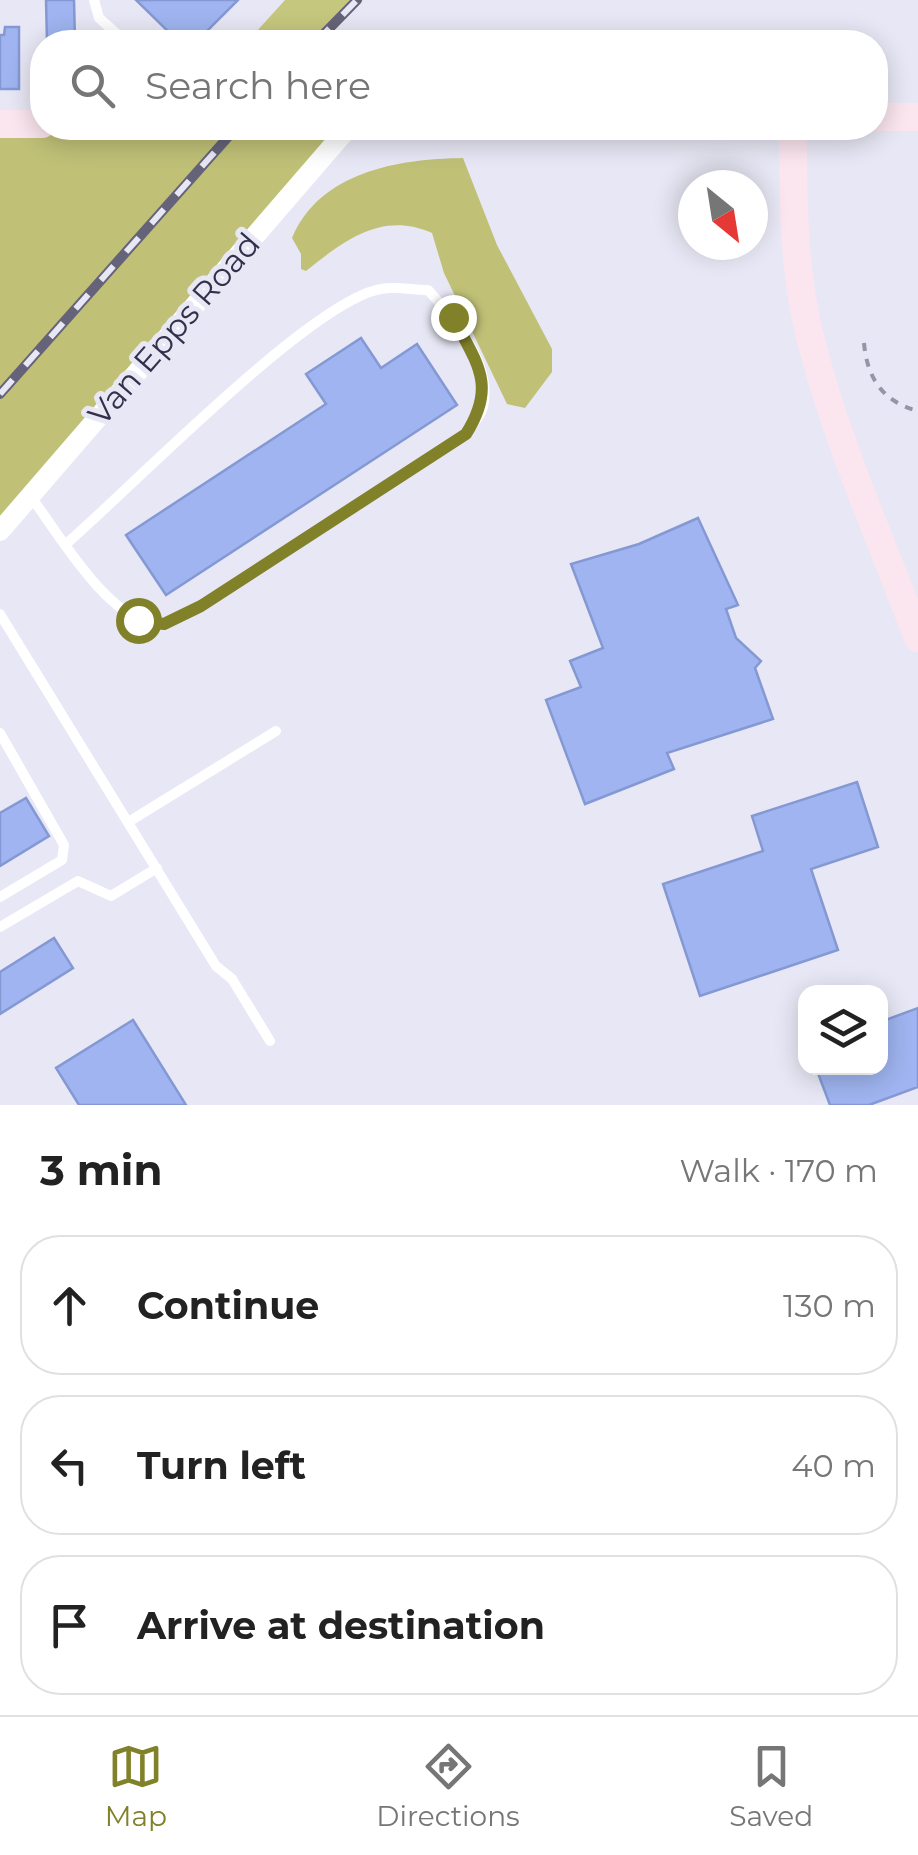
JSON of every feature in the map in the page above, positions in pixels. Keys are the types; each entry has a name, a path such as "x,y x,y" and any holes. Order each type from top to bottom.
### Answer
{"street":[{"path":"888,117 918,116"},
{"path":"0,124 30,124"},
{"name":"Van Epps Road","path":"0,532 338,140"},
{"path":"792,140 797,253 806,321 836,419 918,638"}],"lane":[{"path":"94,0 100,18 113,30"},
{"path":"30,496 66,544 120,612 164,624 201,606 466,434 483,407 480,369 453,317 428,290 380,289 328,315 269,360 66,544"},
{"path":"0,614 216,966 232,978 270,1041"},
{"path":"130,821 276,731"},
{"path":"0,733 64,845 62,860 0,897"},
{"path":"0,927 78,881 111,896 157,868"}],"path":[{"path":"864,343 869,374 882,392 918,411"}],"green space":[{"path":"285,0 363,0 332,30 258,30"},
{"path":"0,124 30,124 30,140 338,140 0,531"},
{"path":"463,158 497,245 552,349 552,372 525,408 507,404 444,273 432,233 397,225 380,227 350,240 306,271 301,269 301,254 292,238 321,198 341,184 387,166"}],"building":[{"path":"46,0 74,0 75,30 47,30"},
{"path":"136,0 238,0 208,30 167,30"},
{"path":"5,27 19,27 19,89 0,89 0,35 4,35"},
{"path":"361,338 381,368 417,344 457,405 166,595 126,535 326,404 306,374"},
{"path":"698,518 738,605 726,609 736,638 761,661 755,668 773,719 667,753 674,769 585,804 546,700 581,687 570,661 603,648 571,564 639,544"},
{"path":"857,782 878,847 811,869 838,950 700,996 663,884 763,851 752,816"},
{"path":"26,798 49,836 0,866 0,813"},
{"path":"54,938 73,968 0,1014 0,972"},
{"path":"918,1008 918,1087 869,1105 830,1105 819,1075 888,1075 888,1019"},
{"path":"133,1020 186,1105 79,1105 56,1068"}],"railway":[{"path":"328,30 357,0"},
{"path":"0,394 225,140"}],"route":[{"path":"138,620 164,624 201,606 466,434 483,407 480,369 453,317"}]}
